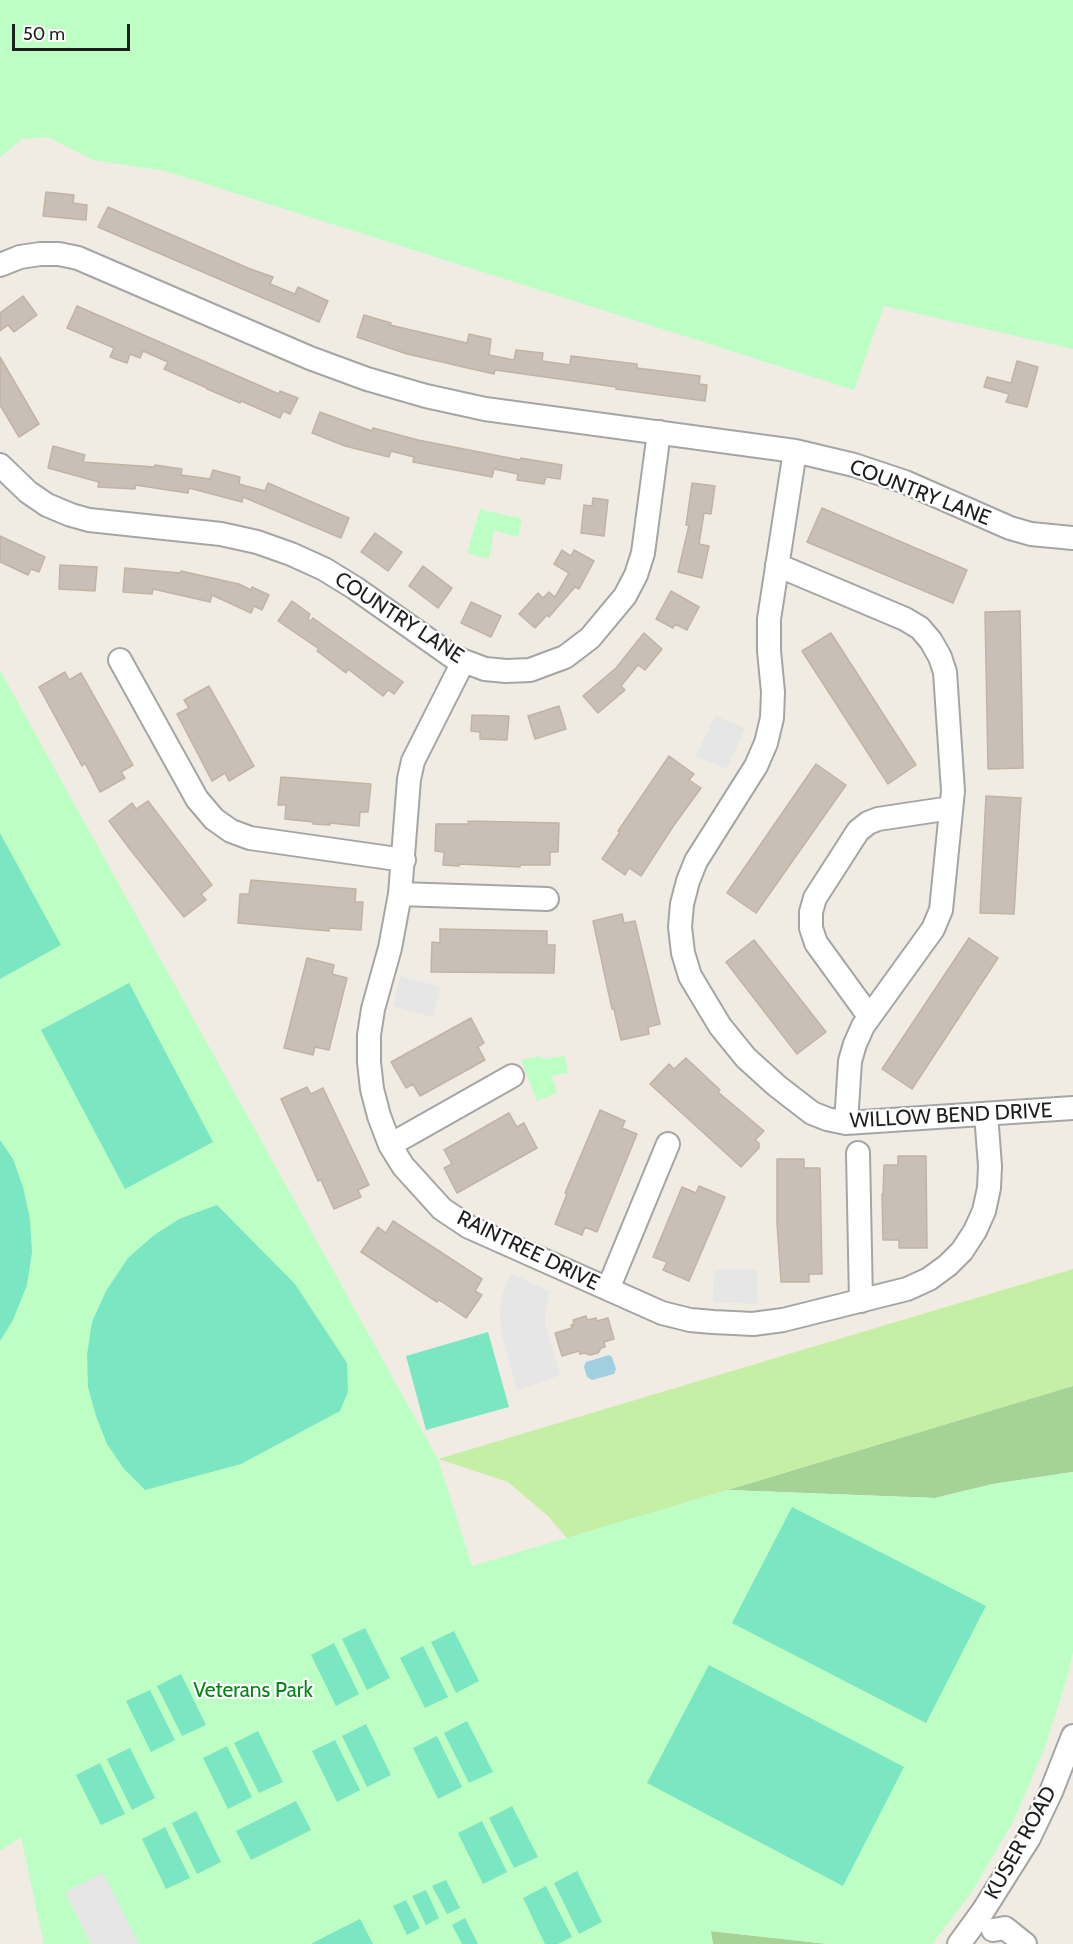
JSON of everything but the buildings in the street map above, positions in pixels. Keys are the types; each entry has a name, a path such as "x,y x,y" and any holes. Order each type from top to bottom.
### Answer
{"street":[{"name":"COUNTRY LANE","path":"0,265 20,257 40,254 59,254 78,258 310,358 367,380 485,409 795,451 854,465 905,482 1010,528 1031,534 1073,538"},
{"name":"COUNTRY LANE","path":"0,465 28,492 47,505 71,515 221,534 256,542 291,554 324,569 355,588 463,662 485,669 530,670 565,657 590,638 625,596 636,575 643,553 659,432"},
{"name":"WILLOW BEND DRIVE","path":"795,451 769,619 772,718 766,742 756,766 696,861 688,881 681,916 683,953 690,976 720,1026 746,1058 777,1086 813,1113 827,1119 846,1123 1073,1108"},
{"path":"777,565 905,619 920,628 931,641 945,672 953,791 941,910 933,928 869,1016 855,1044 850,1061 846,1123"},
{"path":"120,660 197,799 214,819 231,831 250,838 404,860"},
{"name":"RAINTREE DRIVE","path":"463,662 413,761 409,779 400,894 390,948 373,1009 369,1035 372,1089 390,1145 403,1166 442,1209 469,1227 662,1313 690,1320 723,1323 753,1324 783,1320 907,1289 929,1279 962,1251 984,1211 989,1188 990,1166 986,1114"},
{"path":"869,1016 816,943 811,928 811,912 815,898 858,831 868,823 878,819 951,808"},
{"path":"400,894 547,899"},
{"path":"390,1145 512,1076"},
{"path":"608,1289 668,1144"},
{"path":"858,1153 861,1301"},
{"name":"KUSER ROAD","path":"959,1944 989,1931 1010,1870 1029,1838 1051,1792 1073,1736"},
{"path":"989,1931 1005,1928 1025,1944"}],"green space":[{"path":"0,0 1073,0 1073,349 884,306 854,390 165,171 93,160 48,137 22,139 0,157"},
{"path":"480,509 522,519 518,537 494,531 489,559 467,553"},
{"name":"Veterans Park","path":"0,670 438,1459 472,1566 728,1490 935,1498 993,1484 1073,1472 1073,1652 1067,1678 1044,1750 1012,1824 971,1893 932,1944 828,1944 711,1931 713,1944 44,1944 21,1837 0,1851"},
{"path":"0,833 61,945 0,979"},
{"path":"129,983 213,1142 125,1189 41,1030"},
{"path":"540,1056 542,1059 565,1056 568,1073 552,1076 557,1093 537,1101 521,1060"},
{"path":"0,1140 13,1159 23,1187 30,1219 32,1252 27,1285 13,1320 0,1341"},
{"path":"217,1205 295,1284 347,1363 348,1392 340,1411 241,1464 145,1490 124,1469 107,1444 96,1416 88,1387 87,1355 92,1322 106,1291 128,1258 153,1236 179,1219"},
{"path":"1073,1269 1073,1386 728,1490 567,1538 548,1516 508,1482 438,1459"},
{"path":"488,1332 509,1407 426,1430 406,1356"},
{"path":"1073,1386 1073,1472 993,1484 935,1498 728,1490"},
{"path":"792,1507 986,1606 926,1723 732,1623"},
{"path":"365,1628 390,1678 367,1690 342,1639"},
{"path":"454,1631 479,1681 456,1693 431,1642"},
{"path":"334,1643 359,1694 336,1706 311,1655"},
{"path":"423,1646 448,1697 425,1708 400,1658"},
{"path":"709,1665 904,1767 843,1886 647,1783"},
{"path":"181,1674 206,1725 182,1736 157,1686"},
{"path":"150,1690 175,1740 151,1752 126,1701"},
{"path":"467,1721 493,1772 469,1783 444,1733"},
{"path":"366,1724 391,1775 367,1787 342,1736"},
{"path":"258,1731 283,1782 259,1793 234,1743"},
{"path":"437,1736 462,1787 438,1799 413,1748"},
{"path":"335,1740 360,1790 337,1802 312,1751"},
{"path":"227,1746 252,1797 228,1809 203,1758"},
{"path":"130,1748 155,1798 132,1810 107,1759"},
{"path":"100,1763 125,1814 101,1825 76,1775"},
{"path":"296,1801 311,1830 251,1860 236,1831"},
{"path":"512,1806 538,1857 514,1868 489,1818"},
{"path":"196,1811 221,1862 197,1874 172,1823"},
{"path":"482,1821 507,1872 483,1884 458,1833"},
{"path":"165,1827 190,1878 166,1889 142,1839"},
{"path":"577,1871 602,1922 579,1934 554,1883"},
{"path":"446,1880 460,1908 447,1914 432,1886"},
{"path":"546,1886 572,1937 558,1944 545,1944 523,1898"},
{"path":"426,1890 439,1918 426,1925 412,1896"},
{"path":"406,1900 420,1928 407,1935 393,1906"},
{"path":"465,1918 478,1944 462,1944 452,1925"},
{"path":"360,1919 373,1944 311,1944 328,1935"},
{"path":"710,1931 828,1944 713,1944"}],"shaded area":[{"path":"715,716 745,728 727,769 696,756"},
{"path":"400,976 441,987 433,1017 393,1006"},
{"path":"714,1270 757,1270 757,1304 713,1302"},
{"path":"511,1273 550,1292 545,1323 560,1375 517,1391 501,1332 500,1311 503,1292"},
{"path":"103,1873 139,1944 91,1944 65,1892"}],"water":[{"path":"609,1355 616,1369 614,1374 592,1380 587,1377 584,1367 586,1362"}]}
